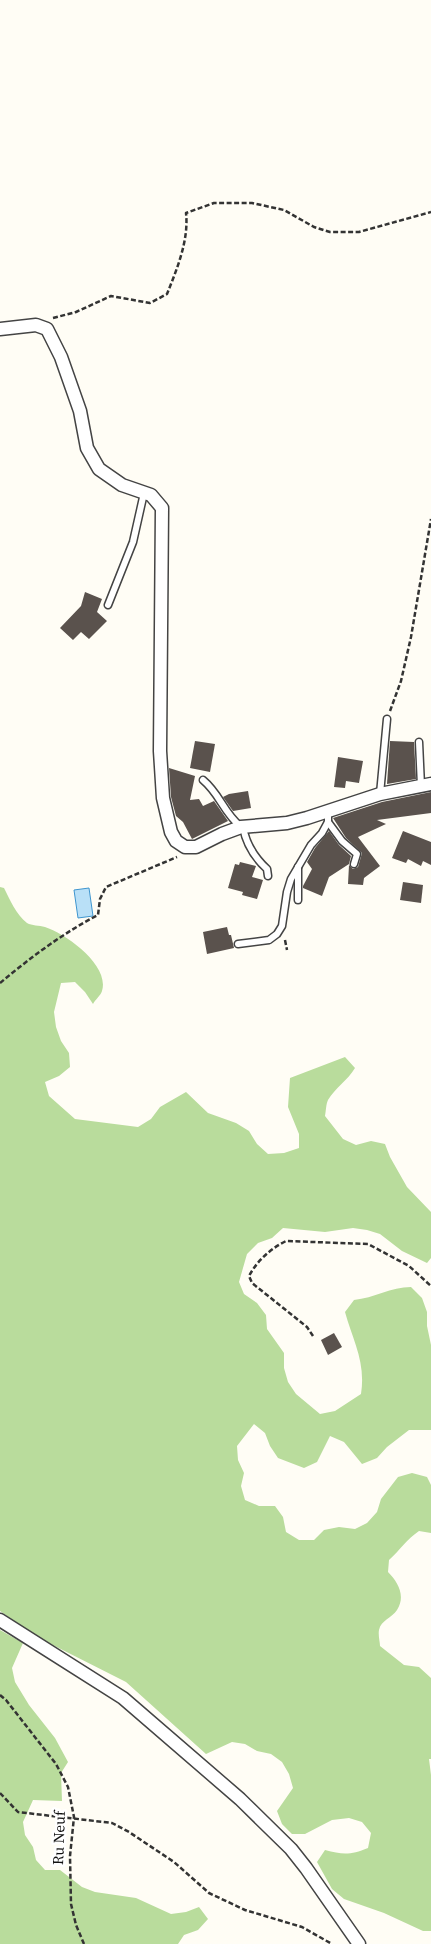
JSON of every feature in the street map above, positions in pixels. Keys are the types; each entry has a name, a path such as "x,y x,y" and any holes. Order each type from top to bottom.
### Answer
{"street":[{"path":"0,329 36,325 47,329 62,358 80,411 87,448 99,469 122,485 151,495 162,508 160,751 163,798 171,832 176,841 185,847 196,847 222,834 242,827 328,817 380,794 426,785"},
{"path":"0,1620 123,1698 240,1799 291,1849 359,1944"}],"lane":[{"path":"108,604 133,542 144,492"},
{"path":"380,794 387,719"},
{"path":"420,742 426,785"},
{"path":"203,780 212,788 224,810 242,827 246,842 259,862 267,869 268,876"},
{"path":"238,944 269,940 277,934 282,926 286,892 298,866 328,817 342,841 356,854 354,864"},
{"path":"298,866 298,900"}],"path":[{"path":"36,325 76,312 111,296 150,303 167,294 180,260 187,225 186,213 214,204 252,203 284,210 314,227 330,232 359,232 431,212"},
{"path":"387,719 402,681 431,519"},
{"path":"0,982 80,924 98,915 100,898 106,887 157,866 196,847"},
{"path":"313,1336 307,1327 252,1283 249,1276 254,1266 274,1247 286,1241 368,1244 409,1266 431,1286"},
{"name":"Ru Neuf","path":"0,1695 6,1700 56,1764 68,1787 74,1818 70,1856 71,1904 76,1925 84,1944"},
{"path":"0,1793 18,1812 112,1823 174,1862 209,1893 245,1910 302,1927 332,1944"}],"green space":[{"path":"0,887 4,888 16,911 27,923 45,927 64,936 84,952 93,961 103,981 102,991 93,1004 75,982 61,983 54,1012 56,1027 61,1041 69,1053 70,1067 59,1076 45,1082 49,1096 75,1119 138,1127 151,1119 160,1107 186,1092 208,1113 236,1123 249,1131 257,1144 268,1154 284,1153 299,1148 299,1134 288,1107 290,1078 345,1057 355,1068 328,1100 325,1116 343,1139 356,1145 371,1141 385,1144 407,1187 431,1212 431,1258 427,1263 402,1251 380,1234 367,1230 353,1228 325,1232 283,1228 272,1238 258,1243 247,1254 239,1282 244,1294 257,1303 266,1315 267,1329 284,1353 284,1368 288,1382 296,1394 320,1414 335,1411 361,1394 362,1372 358,1352 345,1312 354,1300 404,1287 411,1287 422,1298 427,1312 427,1326 431,1345 431,1430 409,1430 387,1447 377,1458 362,1464 344,1442 330,1436 317,1462 304,1468 278,1458 270,1446 265,1433 254,1424 237,1446 238,1460 244,1473 241,1486 245,1500 259,1506 275,1506 283,1517 286,1532 299,1540 314,1540 324,1530 339,1527 355,1529 367,1523 377,1512 381,1499 398,1477 412,1473 427,1477 431,1485 431,1533 419,1531 389,1560 388,1572 398,1585 401,1600 397,1610 380,1627 379,1634 380,1646 404,1665 419,1667 431,1678 431,1759 429,1759 431,1775 431,1931 423,1931 384,1913 344,1899 332,1889 317,1862 325,1850 347,1854 368,1848 371,1833 362,1822 349,1818 332,1820 305,1834 292,1834 282,1824 277,1811 293,1788 289,1774 282,1762 271,1754 257,1751 245,1744 232,1742 206,1754 126,1682 37,1637 0,1611"},
{"path":"0,1630 23,1643 12,1668 15,1682 29,1705 55,1738 68,1762 61,1773 62,1801 33,1800 23,1822 25,1835 33,1847 36,1860 45,1870 60,1870 82,1887 95,1892 136,1898 171,1914 186,1912 199,1907 208,1919 198,1930 184,1935 178,1944 0,1944"}],"water":[{"path":"89,888 93,916 78,918 74,890"}],"building":[{"path":"85,592 102,599 97,612 107,621 89,639 81,632 73,640 60,628 81,606"},
{"path":"195,741 215,744 210,772 190,768"},
{"path":"390,741 414,742 416,779 387,784"},
{"path":"338,757 363,761 359,783 346,781 345,788 334,787"},
{"path":"169,768 195,776 190,800 199,799 203,806 214,801 228,821 192,839 183,822 176,816 171,797"},
{"path":"248,791 251,808 233,811 223,797 229,794"},
{"path":"431,792 431,813 377,820 386,824 358,837 380,866 364,878 363,885 348,884 349,865 353,869 358,867 362,853 346,838 333,818 382,802"},
{"path":"329,831 339,845 351,856 349,864 329,877 322,896 303,888 303,886 312,869 307,862 315,848"},
{"path":"403,831 431,842 431,865 423,861 421,866 408,859 406,863 392,858"},
{"path":"240,862 256,866 252,877 263,880 257,899 242,895 243,892 228,888 235,864 239,865"},
{"path":"403,882 423,885 421,903 400,900"},
{"path":"227,927 234,948 207,954 203,932"},
{"path":"334,1333 342,1347 328,1355 321,1340"}]}
